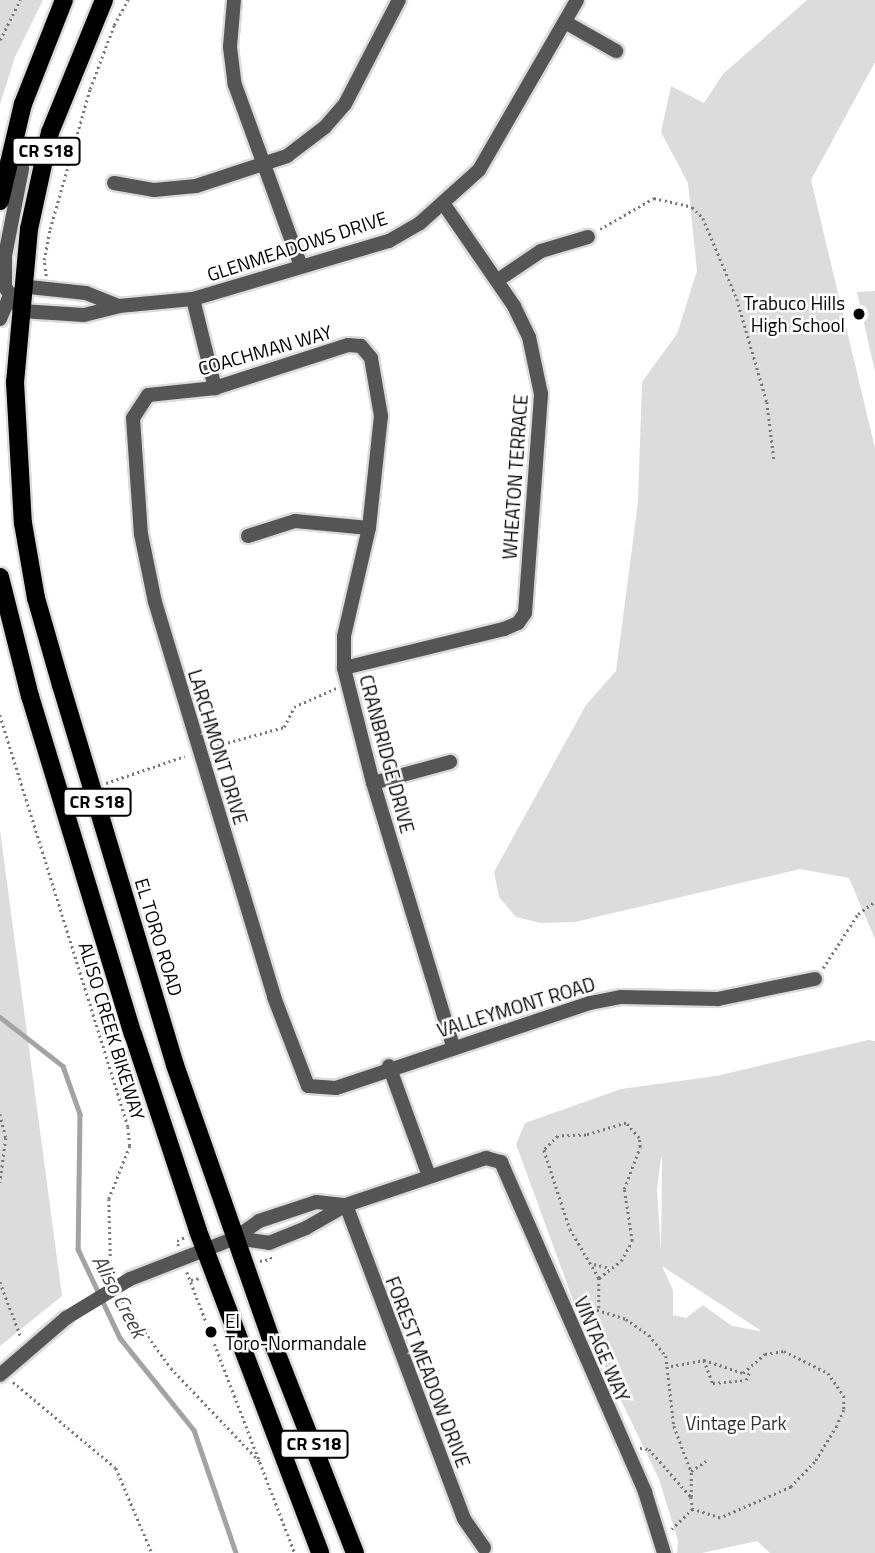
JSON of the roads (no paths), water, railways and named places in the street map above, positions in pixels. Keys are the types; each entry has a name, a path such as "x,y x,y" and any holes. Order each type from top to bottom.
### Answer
{"main road":[{"name":"EL TORO ROAD","path":"0,201 16,133 42,47 64,0"},
{"name":"EL TORO ROAD","path":"104,0 50,132 29,229 18,300 15,382 23,523 36,597 175,1066 235,1238 355,1553"},
{"path":"0,577 33,709 205,1250 320,1553"}],"street":[{"path":"234,0 230,47 235,85 301,266"},
{"path":"114,183 155,190 196,186 263,167 309,140 345,104 399,0"},
{"name":"GLENMEADOWS DRIVE","path":"118,306 86,293 29,287 18,300 84,315 118,306 193,299 389,241 443,203 478,170 577,0"},
{"path":"565,22 616,51"},
{"name":"EL TORO ROAD","path":"16,133 22,169 5,256 5,288 18,300"},
{"name":"WHEATON TERRACE","path":"344,668 504,629 518,623 525,612 541,394 528,337 499,280 443,203"},
{"path":"499,280 541,251 588,237"},
{"path":"193,299 215,388"},
{"path":"0,319 18,300"},
{"name":"COACHMAN WAY","path":"139,401 148,395 215,388 348,345 361,346"},
{"name":"CRANBRIDGE DRIVE","path":"361,346 371,358 381,416 369,528 344,636 344,668 373,783 453,1046"},
{"name":"LARCHMONT DRIVE","path":"139,401 133,418 141,534 198,751 302,1079 316,1090"},
{"path":"248,536 295,521 369,528"},
{"path":"373,783 450,762"},
{"name":"VALLEYMONT ROAD","path":"316,1090 336,1087 389,1066 621,997 718,999 815,979"},
{"path":"235,1238 269,1243 306,1228 345,1205 429,1176 389,1066"},
{"name":"VINTAGE WAY","path":"429,1176 486,1158 501,1162 626,1451 664,1553"},
{"path":"1,1374 66,1318 130,1279 235,1238 259,1221 316,1202 345,1205"},
{"name":"FOREST MEADOW DRIVE","path":"345,1205 464,1519 484,1548"}],"waterway":[{"name":"Aliso Creek","path":"0,1017 63,1066 80,1114 78,1249 120,1338 194,1430 236,1553"}],"place":[{"name":"Trabuco Hills High School","path":"859,314"},
{"name":"El Toro-Normandale","path":"211,1332"}],"park label":[{"name":"Vintage Park","path":"736,1423"}]}
